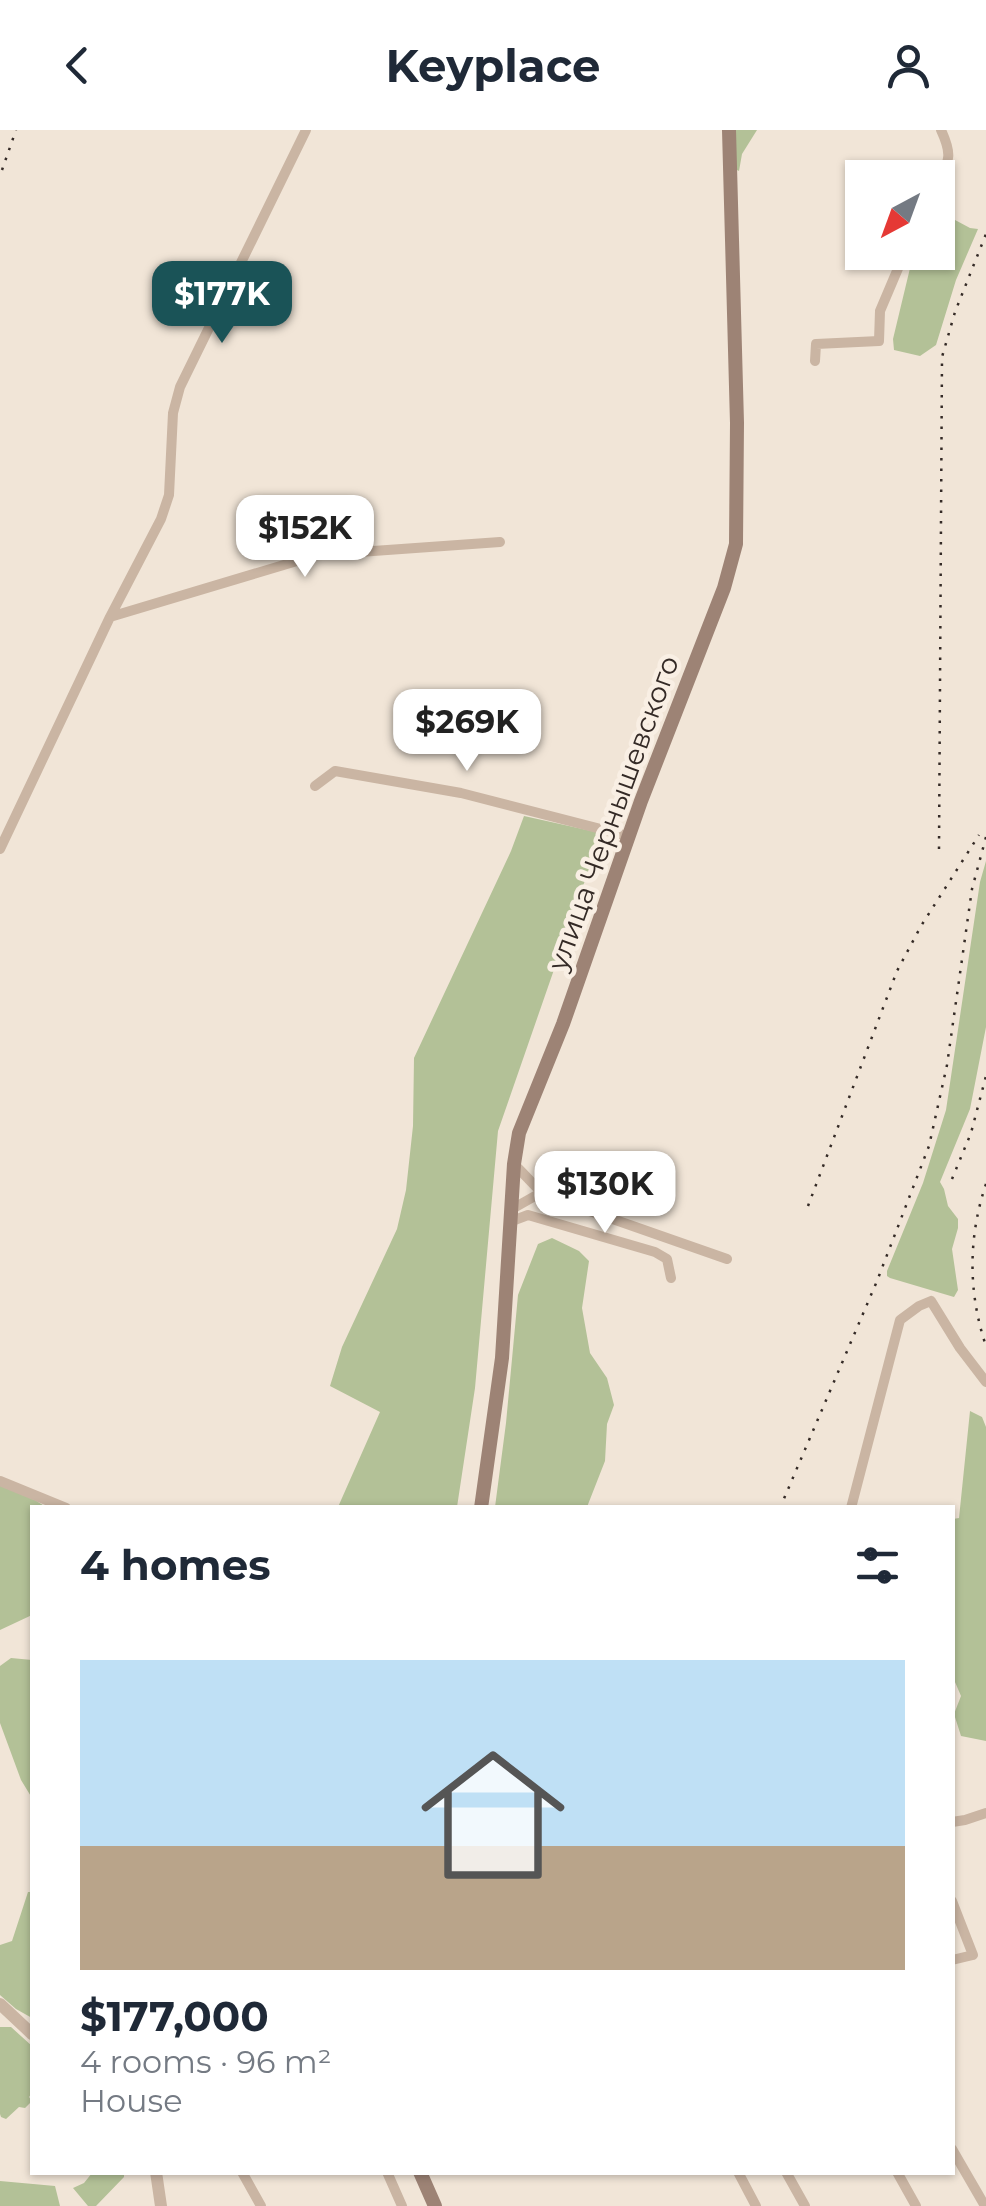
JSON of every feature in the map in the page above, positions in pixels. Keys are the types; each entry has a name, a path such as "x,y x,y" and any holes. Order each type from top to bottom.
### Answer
{"main road":[{"name":"улица Чернышевского","path":"480,1505 502,1358 519,1133 724,588 736,544 729,130"},
{"path":"421,2175 436,2206"}],"street":[{"path":"0,849 152,537 169,496 173,412 180,388 306,130"},
{"path":"940,130 950,149 949,160"},
{"path":"815,361 816,344 879,341 880,311 897,270"},
{"path":"110,617 317,556 500,542"},
{"path":"314,786 334,771 462,793 628,836"},
{"path":"514,1164 544,1194 727,1259"},
{"path":"512,1215 535,1196 544,1194"},
{"path":"512,1215 528,1216 654,1252 667,1259 672,1278"},
{"path":"852,1505 900,1320 931,1302 986,1382"},
{"path":"0,1480 59,1505"},
{"path":"955,1822 986,1813"},
{"path":"955,1908 974,1955 955,1959"},
{"path":"0,2004 30,2032"},
{"path":"955,2154 985,2206"},
{"path":"156,2175 161,2206"},
{"path":"244,2175 260,2206"},
{"path":"389,2175 402,2206"},
{"path":"740,2175 756,2206"},
{"path":"788,2175 805,2206"},
{"path":"899,2175 916,2206"}],"green space":[{"path":"735,130 757,130 742,154 739,171 735,169"},
{"path":"955,220 978,229 956,280 936,345 920,356 894,350 893,339 910,270 955,270"},
{"path":"524,816 596,832 599,840 498,1131 475,1388 457,1505 339,1505 380,1412 330,1386 342,1347 397,1229 413,1126 414,1058"},
{"path":"986,861 986,1027 970,1109 940,1182 948,1206 958,1219 952,1249 958,1290 954,1297 890,1278 887,1271 923,1183 946,1110"},
{"path":"552,1238 579,1251 589,1261 582,1308 590,1353 607,1378 614,1405 607,1424 605,1461 588,1505 495,1505 518,1295 538,1244"},
{"path":"970,1411 982,1417 986,1427 986,1741 961,1736 955,1717 961,1696 955,1682 955,1519 959,1518"},
{"path":"0,1483 43,1505 30,1505 30,1616 0,1630"},
{"path":"11,1658 30,1660 30,1795 0,1723 0,1666"},
{"path":"30,1892 30,2017 0,1995 0,1945 12,1941"},
{"path":"0,2027 11,2027 30,2044 30,2103 6,2119 0,2114"},
{"path":"90,2175 124,2175 96,2206 88,2206 73,2188"},
{"path":"0,2181 55,2186 60,2206 0,2206"}],"railway":[{"path":"2,170 16,130"},
{"path":"939,849 942,357 986,234"},
{"path":"808,1206 897,971 979,835"},
{"path":"781,1505 877,1281 929,1146 947,1065 972,889 986,837"},
{"path":"952,1179 971,1133 986,1076"},
{"path":"986,1184 976,1224 972,1265 976,1306 986,1346"}]}
